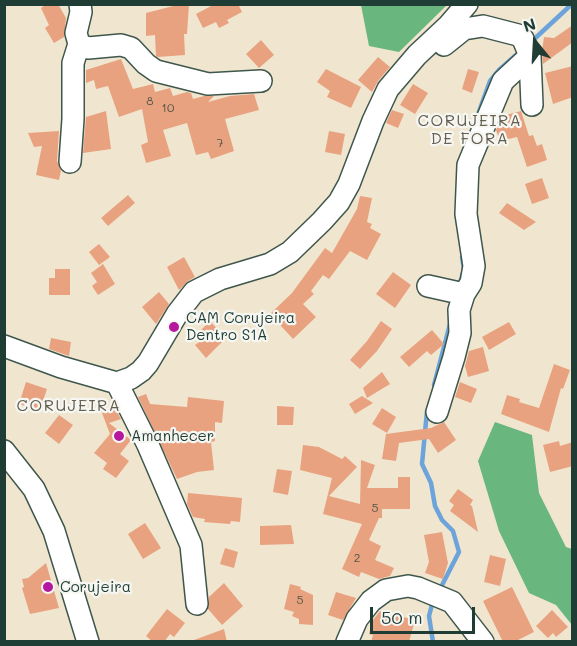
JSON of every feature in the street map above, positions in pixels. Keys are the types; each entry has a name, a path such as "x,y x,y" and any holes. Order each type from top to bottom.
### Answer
{"street":[{"path":"70,162 73,63 79,44 76,33 81,12 80,4"},
{"path":"4,346 61,367 117,383 131,378 148,363 177,314 194,292 220,279 270,264 290,252 322,221 339,202 349,184 373,121 388,90 467,4"},
{"path":"395,80 408,80 464,29 483,26 510,31 527,48 532,105"},
{"path":"79,44 88,48 121,45 131,48 156,71 208,84 261,81"},
{"path":"436,412 460,333 461,293 471,283 474,266 466,214 468,165 503,81 527,48"},
{"path":"428,286 461,293"},
{"path":"117,383 148,445 191,545 197,604"},
{"path":"4,451 34,489 54,531 88,642"},
{"path":"347,642 357,619 371,601 386,591 408,586 452,602 483,642"}],"green space":[{"path":"361,4 447,5 399,52 369,46"},
{"path":"495,422 532,435 539,493 566,547 572,549 572,625 556,605 529,593 499,531 478,461"}],"building":[{"path":"47,4 58,4 66,18 64,37 54,43 45,28 49,25 41,8"},
{"path":"189,4 187,34 184,34 185,55 158,57 156,56 155,35 146,36 146,13"},
{"path":"215,4 238,4 242,12 227,20 229,23 219,28 216,22 203,28 196,14"},
{"path":"573,25 573,42 543,64 544,37 554,38"},
{"path":"261,40 274,55 259,68 246,54"},
{"path":"378,57 390,67 372,92 358,80"},
{"path":"121,59 133,89 153,84 155,92 170,88 173,96 187,92 191,93 193,99 214,96 208,102 230,96 254,94 259,110 225,119 234,151 211,159 208,152 196,155 187,123 163,130 171,156 146,163 141,145 148,142 142,109 119,117 108,86 96,89 94,80 86,83 86,70"},
{"path":"573,66 573,97 553,104 545,73"},
{"path":"326,69 361,87 351,108 327,97 330,91 317,82"},
{"path":"468,69 479,72 472,93 462,89"},
{"path":"413,84 428,93 415,114 400,105"},
{"path":"392,110 404,114 398,128 386,123"},
{"path":"106,111 111,149 83,153 86,117"},
{"path":"521,111 529,136 533,135 537,146 542,144 547,160 527,167 517,137 500,141 496,130 502,116"},
{"path":"59,131 57,161 61,170 59,180 36,175 42,146 34,147 28,133"},
{"path":"329,131 345,134 341,155 325,152"},
{"path":"542,178 549,198 532,204 525,184"},
{"path":"128,195 135,203 108,226 101,218"},
{"path":"360,196 372,198 367,222 372,224 370,228 381,234 367,260 350,251 329,279 323,275 311,291 314,294 303,304 316,317 293,339 270,314 292,293 325,248 332,253 357,209"},
{"path":"507,203 536,222 524,230 499,213"},
{"path":"99,244 110,257 99,265 89,252"},
{"path":"184,257 195,277 179,290 167,267"},
{"path":"103,264 115,284 98,295 92,286 97,282 91,273"},
{"path":"55,269 70,269 70,295 49,295 49,278 55,278"},
{"path":"393,272 411,285 395,308 376,294"},
{"path":"159,292 169,304 156,324 142,307"},
{"path":"210,321 226,338 206,358 195,345 205,338 201,330"},
{"path":"381,321 392,329 377,351 360,369 350,360"},
{"path":"509,322 516,334 489,350 482,337"},
{"path":"432,330 444,344 431,355 427,351 409,367 400,357"},
{"path":"51,338 71,342 69,356 49,349"},
{"path":"483,347 489,371 468,377 465,366 469,351"},
{"path":"554,364 570,370 563,389 561,388 549,432 501,414 507,395 520,399 519,402 539,408"},
{"path":"382,372 390,384 367,398 363,388"},
{"path":"26,382 47,389 40,410 19,404"},
{"path":"460,382 477,389 471,403 455,397"},
{"path":"146,394 150,404 187,407 188,397 224,401 222,423 215,422 215,441 211,442 214,470 197,472 177,479 138,397"},
{"path":"362,396 373,403 355,414 349,404"},
{"path":"277,406 294,407 293,425 277,425"},
{"path":"115,408 121,419 109,423 131,440 120,454 129,461 116,478 103,469 107,463 94,453 110,434 102,413"},
{"path":"382,408 396,417 387,433 372,424"},
{"path":"59,415 73,425 59,444 45,433"},
{"path":"444,422 456,440 438,453 429,439 399,443 396,461 382,459 386,434 431,428"},
{"path":"559,441 560,446 573,442 573,466 550,472 543,445"},
{"path":"303,445 319,447 342,459 345,456 357,467 329,496 360,504 361,460 375,465 367,488 398,488 398,477 410,477 410,509 382,509 382,518 379,518 369,540 381,546 375,560 394,568 390,576 379,579 361,572 359,577 342,569 362,524 323,514 332,478 300,470"},
{"path":"277,469 292,471 288,495 273,492"},
{"path":"458,489 473,500 470,505 478,532 450,511 454,505 449,501"},
{"path":"188,493 242,498 240,522 231,521 230,524 204,522 205,519 193,517 187,504"},
{"path":"145,523 161,548 143,559 128,534"},
{"path":"291,525 294,544 260,545 260,526"},
{"path":"442,532 448,563 443,579 425,573 429,562 424,535"},
{"path":"225,548 238,552 234,568 220,564"},
{"path":"490,555 506,559 500,586 484,582"},
{"path":"46,563 59,608 30,614 22,588 24,587 22,579 28,578"},
{"path":"224,583 243,606 222,625 208,609 209,597"},
{"path":"290,584 301,587 300,589 313,595 313,625 299,624 299,619 292,616 294,612 284,609"},
{"path":"512,587 534,632 514,642 503,642 483,601"},
{"path":"336,592 356,598 343,620 328,615"},
{"path":"167,609 185,623 174,637 170,634 164,642 153,642 146,636"},
{"path":"552,610 568,627 556,637 553,633 548,638 536,626"},
{"path":"380,611 415,620 409,642 371,642 373,635 369,634 373,620"},
{"path":"224,629 227,642 194,642 194,640"}],"waterway":[{"path":"530,43 572,4"},
{"path":"476,120 490,81 516,55"},
{"path":"460,283 464,269 462,257"},
{"path":"434,385 450,324"},
{"path":"427,411 422,464 431,483 435,506 442,520 453,531 459,552 439,591"},
{"path":"433,601 429,616 433,642"}],"place":[{"name":"CAM Corujeira Dentro S1A","path":"174,327"},
{"name":"Amanhecer","path":"119,436"},
{"name":"Corujeira","path":"48,587"}],"district":[{"name":"CORUJEIRA DE FORA","path":"470,130"},
{"name":"CORUJEIRA","path":"69,406"}]}
